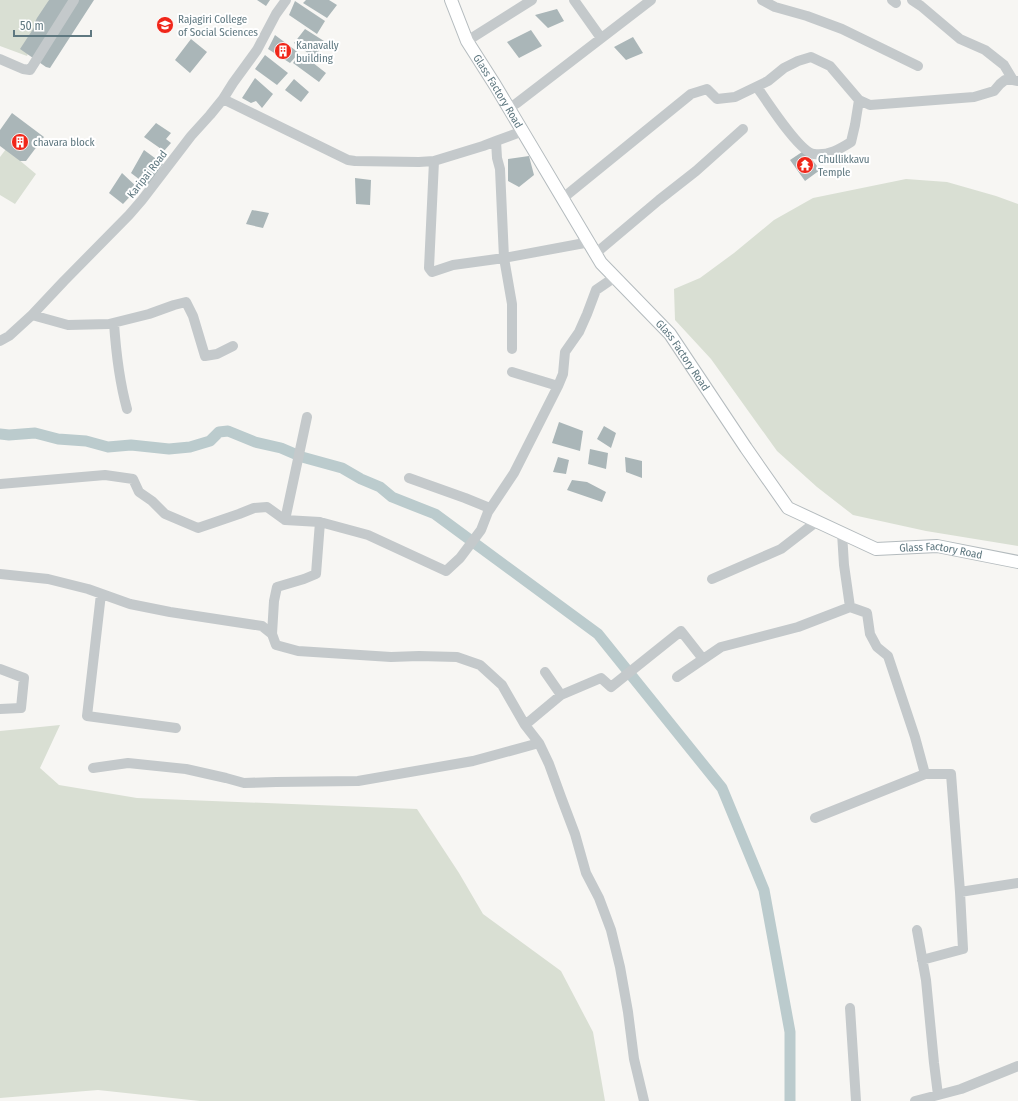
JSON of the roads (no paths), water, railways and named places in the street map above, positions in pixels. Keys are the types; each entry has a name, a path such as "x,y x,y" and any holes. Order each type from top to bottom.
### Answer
{"main road":[{"name":"Glass Factory Road","path":"451,0 466,41 564,198 601,263 670,334 788,508 876,549 937,546 1018,562"}],"street":[{"path":"0,59 30,70 74,0"},
{"name":"Karipai Road","path":"0,341 9,336 32,315 134,210 158,181 191,136 223,99 257,50 276,14 286,0"},
{"path":"466,41 532,0"},
{"path":"574,0 601,38"},
{"path":"509,108 651,0"},
{"path":"762,0 775,7 807,16 842,29 918,66"},
{"path":"912,0 960,39 986,50 1004,65 1015,80"},
{"path":"564,198 691,94 706,90 717,99 734,97 768,81 784,68 798,61 812,57 830,66 859,100 870,105 974,97 994,91 1005,80 1015,80"},
{"path":"757,87 793,138 813,154 825,154 839,150 851,142 859,100"},
{"path":"223,99 348,160 355,161 434,161 483,146 523,131"},
{"path":"596,253 696,171 744,129"},
{"path":"496,141 497,158 500,169 504,258 512,304 512,348"},
{"path":"434,161 429,268 432,272 453,265 504,258 590,242"},
{"path":"0,484 105,475 133,479 139,492 152,501 165,514 198,528 254,508 267,507 285,520 320,522 368,535 446,571 460,558 481,530 488,512 514,473 558,386 563,374 565,352 579,332 596,290 616,277"},
{"path":"32,315 68,325 109,324 149,314 186,302 193,316 205,356 217,354 233,346"},
{"path":"114,323 116,358 127,409"},
{"path":"512,372 558,386"},
{"path":"285,520 307,417"},
{"path":"409,478 486,507 488,512"},
{"path":"320,522 316,574 304,580 277,587 274,601 272,634 276,645 298,650 391,657 457,657 480,665 502,685 525,725 539,743 549,764 575,834 586,873 599,898 611,930 620,967 634,1059 644,1101"},
{"path":"712,579 781,549 816,522"},
{"path":"842,533 844,565 850,607"},
{"path":"0,574 48,579 88,589 130,604 262,626 272,634"},
{"path":"101,594 87,716 176,728"},
{"path":"676,677 722,647 798,627 850,607 867,613 870,634 877,647 888,656 915,737 925,774"},
{"path":"525,725 561,695 601,678 611,686 681,631 703,659"},
{"path":"0,669 24,678 22,708 0,709"},
{"path":"545,672 561,695"},
{"path":"93,768 128,763 186,770 244,783 358,781 474,761 539,743"},
{"path":"815,818 925,774 951,774 963,949 922,960"},
{"path":"960,892 1018,883"},
{"path":"917,930 926,980 938,1095"},
{"path":"850,1008 856,1101"},
{"path":"915,1101 961,1089 1018,1066"}],"waterway":[{"path":"0,434 9,435 35,433 58,439 86,441 108,447 131,445 169,449 190,447 210,441 219,432 228,431 255,442 281,448 302,457 342,468 361,479 380,487 392,497 435,514 598,634 722,788 764,890 790,1032 790,1101"}],"place":[{"name":"Rajagiri College of Social Sciences","path":"165,25"},
{"name":"Kanavally building","path":"283,51"},
{"name":"chavara block","path":"20,142"},
{"name":"Chullikkavu Temple","path":"805,165"}]}
